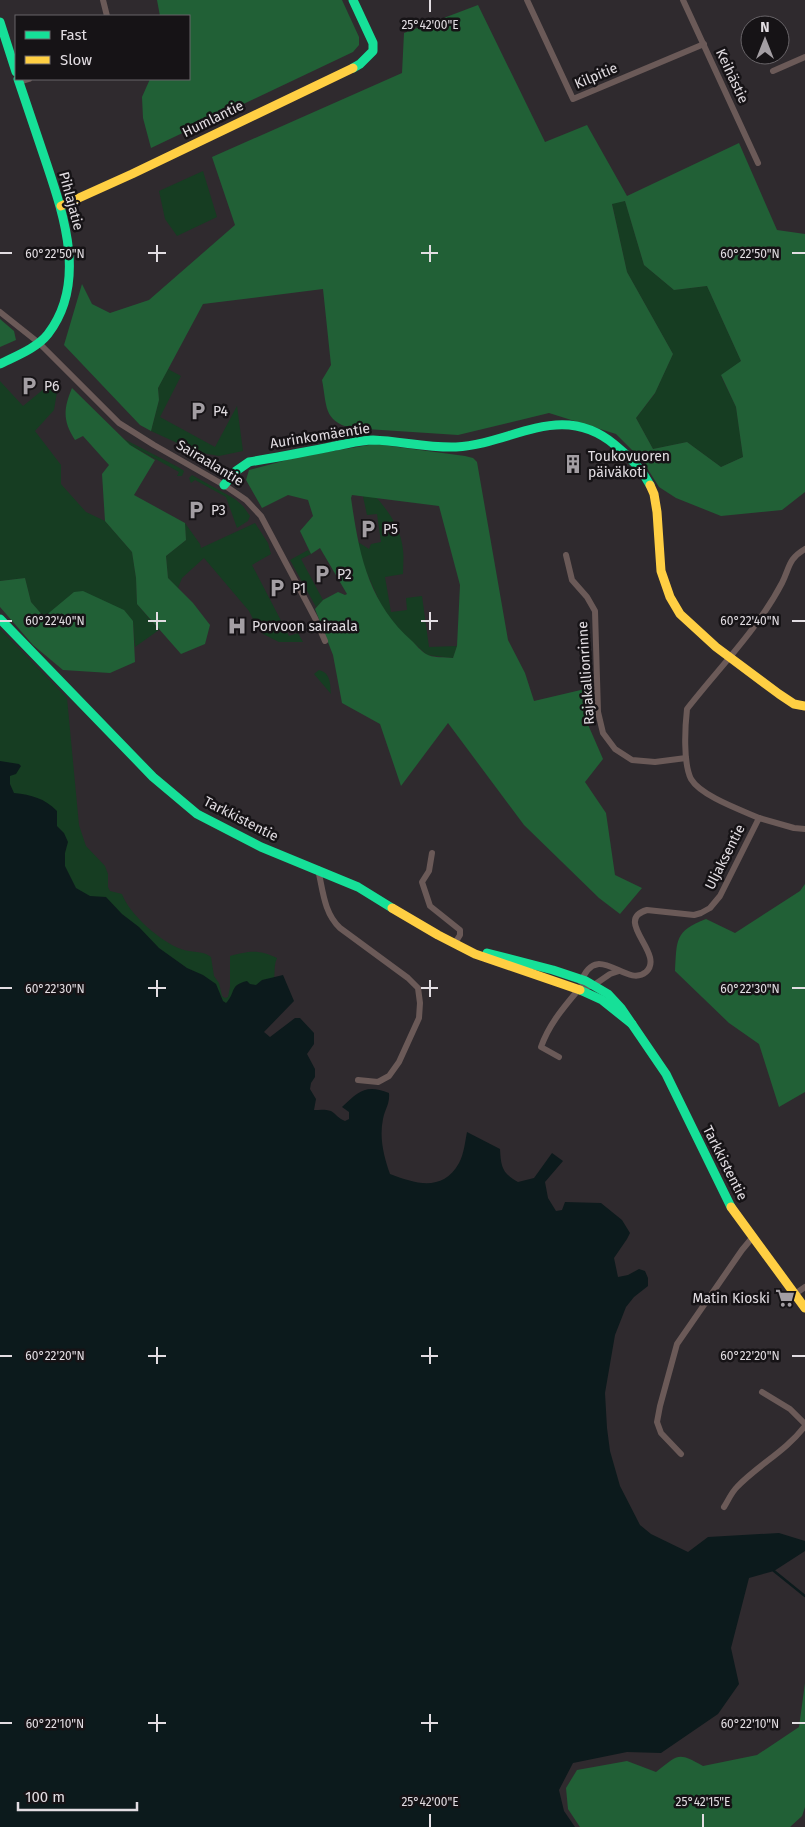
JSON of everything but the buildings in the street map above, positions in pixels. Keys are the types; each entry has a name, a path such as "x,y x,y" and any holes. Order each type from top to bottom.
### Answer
{"street":[{"path":"103,0 107,15"},
{"name":"Humlantie","path":"61,206 132,174 360,64 373,51 373,43 354,0"},
{"name":"Kilpitie","path":"526,0 573,99 704,44"},
{"name":"Keihästie","path":"683,0 758,163"},
{"path":"0,22 15,69"},
{"path":"773,71 805,57"},
{"name":"Pihlajatie","path":"0,364 39,343 54,324 68,292 69,253 61,206 19,80"},
{"name":"Sairaalantie","path":"0,312 39,343 119,423 246,500 261,516 316,618 325,641"},
{"name":"Aurinkomäentie","path":"224,485 236,470 249,462 371,440 436,448 471,446 548,425 569,425 590,430 608,439 630,457 646,477 654,494 657,512 661,571 670,597 680,614 716,647 794,704 805,706"},
{"path":"759,818 704,792 691,779 686,758 685,725 688,709 766,610 783,581 791,561 796,554 805,549"},
{"name":"Rajakallionrinne","path":"566,555 572,580 587,597 595,611 598,712 602,733 615,749 632,760 655,762 686,758"},
{"name":"Tarkkistentie","path":"0,619 153,776 197,814 261,847 358,887 465,948 528,963 580,984 632,1024"},
{"name":"Uljaksentie","path":"594,985 610,974 619,972 633,975 641,974 649,967 649,953 634,922 641,912 653,910 694,915 702,913 716,902 759,818 794,828 805,829"},
{"path":"432,853 429,871 422,882 425,894 430,906 460,930 460,935 455,943"},
{"path":"318,870 328,912 332,920 340,928 408,978 418,988 419,1018 399,1062 389,1076 378,1082 358,1080"},
{"name":"Uljaksentie","path":"580,984 596,964 611,966 619,972"},
{"path":"559,1057 541,1047 546,1032 580,984"},
{"name":"Tarkkistentie","path":"580,984 594,985 608,994 621,1008 648,1046 666,1074 723,1193 737,1217 805,1308"},
{"path":"681,1454 661,1433 657,1422 677,1344 752,1238"},
{"path":"795,1294 805,1287"},
{"path":"724,1508 736,1488 788,1445 805,1425 790,1409 762,1392"}],"green space":[{"path":"157,0 342,0 359,37 359,45 353,52 151,148 143,118 142,97 150,80 190,80 190,15 160,15"},
{"path":"478,5 545,142 587,125 627,196 739,143 777,230 805,234 805,492 782,510 721,516 676,498 659,487 642,460 616,434 549,413 458,435 351,428 342,425 335,421 328,411 322,380 331,365 323,289 203,304 158,388 159,400 151,431 140,425 64,345 82,284 92,304 110,313 149,300 235,225 212,157 402,73 404,33","holes":["625,201 644,265 674,290 707,286 741,361 721,375 736,407 743,457 721,467 687,442 653,449 636,418 655,393 673,354 627,272 612,204"]},
{"path":"203,171 217,217 177,236 165,219 159,191"},
{"path":"625,201 644,265 674,290 707,286 741,361 721,376 736,407 743,457 721,467 687,442 653,449 636,418 654,395 673,354 627,272 612,203"},
{"path":"0,319 14,331 16,340 0,347"},
{"path":"168,369 181,376 160,417 215,447 237,406 243,451 219,456 197,452 151,431 159,400 158,388"},
{"path":"0,381 23,406 50,384 57,392 54,410 35,431 61,465 61,484 86,512 105,521 132,552 137,604 159,630 135,647 133,621 44,618 31,602 25,578 0,581"},
{"path":"72,388 130,445 155,460 134,495 185,523 186,540 166,556 168,578 193,603 210,625 205,644 181,654 137,604 132,552 105,521 102,474 109,465 83,436 75,440 66,421 67,403"},
{"path":"124,439 178,467 184,471 182,476 177,476 179,472 130,445"},
{"path":"375,444 465,456 473,458 477,462 508,640 525,673 534,701 585,689 586,720 603,759 585,782 606,813 615,875 642,888 620,914 599,898 524,825 448,723 401,786 380,724 342,703 333,655 315,609 323,600 338,592 347,594 320,548 311,554 300,531 313,516 308,500 288,495 262,508 246,480 249,470 298,457","holes":["352,495 439,506 460,585 457,646 453,658 432,656 424,653 397,626 385,610 375,593 362,558 351,498"]},
{"path":"192,475 235,499 250,516 248,521 237,528 226,497 195,480 191,483 189,478"},
{"path":"359,478 387,511 398,529 401,539 403,574 385,577 391,612 407,610 406,598 422,596 429,647 457,646 453,658 427,655 396,627 381,605 362,562 358,542 369,549 371,544 381,542 377,514 367,515"},
{"path":"185,523 201,548 255,523 268,543 271,554 252,565 289,636 298,633 303,642 279,642 263,634 249,611 204,558 182,578 178,588 168,578 166,556 186,540"},
{"path":"308,550 311,554 301,559 323,600 316,607 290,560"},
{"path":"25,578 31,602 44,617 74,592 83,591 124,610 133,621 135,662 110,673 63,670 33,645 0,607 0,581"},
{"path":"0,629 67,698 79,825 86,846 105,866 110,891 122,894 138,918 164,940 181,949 204,953 211,957 214,976 219,983 222,996 225,998 228,997 230,987 230,956 253,952 264,953 277,958 273,983 0,1304"},
{"path":"319,670 328,676 331,694 314,674"},
{"path":"805,884 805,1092 779,1107 759,1044 729,1023 675,971 676,952 679,938 688,928 696,923 706,919 735,933 800,891"},
{"path":"805,1683 805,1807 802,1816 790,1827 580,1827 568,1809 566,1788 577,1770 627,1761 656,1772 678,1757 688,1758 703,1766 757,1755 799,1727"}],"shaded area":[{"path":"0,761 21,766 16,774 10,776 10,784 14,793 37,798 57,811 57,826 64,833 68,842 65,853 65,866 76,888 90,896 106,897 159,948 187,968 203,975 216,984 223,1001 226,1003 235,987 241,983 247,981 250,984 256,985 262,980 283,975 294,1001 264,1032 270,1037 295,1018 300,1018 314,1033 314,1044 307,1054 315,1069 315,1077 310,1089 316,1099 314,1110 331,1111 345,1121 349,1119 349,1112 342,1107 358,1093 374,1089 389,1093 383,1119 382,1140 390,1174 419,1183 437,1182 445,1178 453,1172 461,1159 467,1132 500,1149 503,1169 518,1182 534,1178 552,1153 563,1161 545,1182 548,1198 556,1211 562,1210 565,1202 601,1203 622,1220 630,1233 614,1258 618,1277 628,1275 639,1269 645,1271 648,1278 648,1286 634,1297 626,1307 615,1335 605,1393 610,1451 620,1486 640,1525 651,1534 688,1552 708,1537 779,1533 805,1541 805,1551 774,1571 749,1578 731,1648 739,1684 718,1714 661,1753 627,1752 573,1763 559,1790 564,1811 575,1827 0,1827"}],"waterway":[{"path":"774,1571 805,1596"}],"traffic: fast":[{"path":"353,0 373,43 373,51 353,68"},
{"path":"0,22 15,69"},
{"path":"0,364 32,348 48,334 60,314 67,292 69,270 68,247 59,202 18,80"},
{"path":"224,485 236,471 249,462 359,441 373,440 456,447 477,444 537,428 556,425 575,426 595,432 630,458 650,485"},
{"path":"0,619 153,777 197,814 261,847 358,887 392,908"},
{"path":"487,953 553,970 586,981 608,994 621,1008 666,1074 731,1207"},
{"path":"580,990 602,1000 632,1024"}],"traffic: slow":[{"path":"61,206 353,68"},
{"path":"650,485 654,494 657,512 661,571 670,597 680,614 716,647 779,694 794,704 805,706"},
{"path":"392,908 475,954 580,990"},
{"path":"731,1207 805,1308"}],"place":[{"name":"P6","path":"29,386"},
{"name":"P4","path":"198,411"},
{"name":"Toukovuoren päiväkoti","path":"573,464"},
{"name":"P3","path":"196,510"},
{"name":"P5","path":"368,529"},
{"name":"P2","path":"322,574"},
{"name":"P1","path":"277,588"},
{"name":"Porvoon sairaala","path":"237,626"},
{"name":"Matin Kioski","path":"785,1298"}]}
